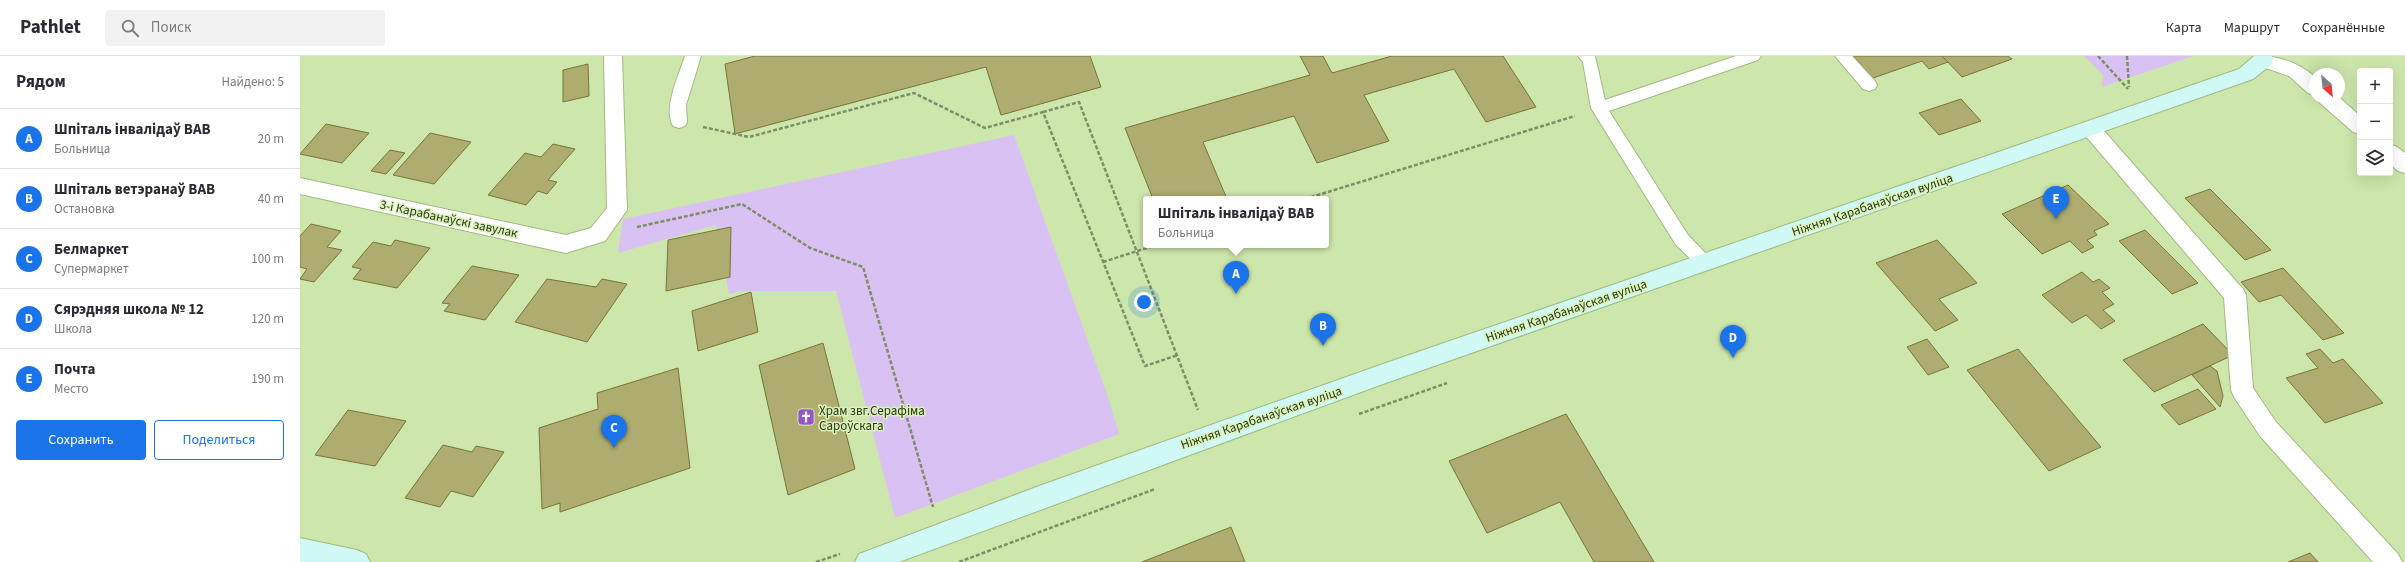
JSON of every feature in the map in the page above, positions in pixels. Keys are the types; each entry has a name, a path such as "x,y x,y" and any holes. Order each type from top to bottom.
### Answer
{"main road":[{"name":"Ніжняя Карабанаўская вуліца","path":"868,562 1076,482 1704,261 2091,129 2246,74 2263,58"},
{"path":"300,550 356,562"}],"street":[{"path":"598,235 617,210 613,56"},
{"path":"2263,58 2296,71 2309,83"},
{"path":"2334,104 2357,124"},
{"path":"2091,129 2235,295 2242,390 2268,428 2389,562"},
{"path":"2393,155 2405,165"},
{"name":"3-і Карабанаўскі завулак","path":"300,186 566,244 598,235"}],"lane":[{"path":"679,122 678,105 693,56"},
{"path":"1586,56 1590,60 1599,108 1682,240 1704,261"},
{"path":"1599,108 1753,56"},
{"path":"1843,56 1869,85"}],"path":[{"path":"2098,56 2129,90 2127,56"},
{"path":"679,122 749,137 914,93 985,128 1079,102 1178,355 1199,413"},
{"path":"1315,196 1599,108"},
{"path":"1043,112 1145,366 1178,355"},
{"path":"598,235 742,204 810,248 863,266 935,512"},
{"path":"1103,262 1146,248"},
{"path":"1358,415 1455,380"},
{"path":"959,562 1158,488"}],"shaded area":[{"path":"2084,56 2193,56 2102,87 2103,75"},
{"path":"1014,135 1108,397 1119,434 895,518 836,291 741,291 729,294 716,225 618,253 623,219"}],"building":[{"path":"755,56 1090,56 1101,87 1001,115 986,67 735,134 725,64"},
{"path":"1300,56 1323,56 1332,73 1392,56 1503,56 1536,107 1486,122 1454,69 1364,95 1389,141 1317,163 1294,116 1203,142 1226,196 1152,196 1125,128 1310,75"},
{"path":"1853,56 1942,56 1948,62 1929,69 1922,61 1873,78"},
{"path":"1942,56 2008,56 2012,59 1962,77"},
{"path":"588,64 589,96 563,102 563,70"},
{"path":"1961,99 1981,121 1939,135 1919,113"},
{"path":"326,124 369,133 342,163 300,154"},
{"path":"430,133 471,142 434,184 393,175"},
{"path":"553,144 575,149 548,180 557,182 547,194 538,191 526,205 488,195 525,153 541,157"},
{"path":"390,150 405,153 386,174 371,171"},
{"path":"2068,185 2109,224 2094,231 2097,235 2087,240 2094,247 2082,253 2070,241 2042,254 2002,214"},
{"path":"2210,189 2271,250 2245,260 2185,198"},
{"path":"311,224 341,231 327,247 342,250 314,282 300,279 307,269 300,267 300,236"},
{"path":"731,227 730,277 666,291 668,240"},
{"path":"2145,230 2198,283 2172,294 2119,241"},
{"path":"395,240 430,248 397,288 353,279 361,269 352,267 373,242 391,246"},
{"path":"1937,240 1977,283 1939,299 1958,320 1935,331 1876,263"},
{"path":"472,266 519,275 485,320 444,311 450,304 442,303"},
{"path":"2283,268 2344,333 2323,340 2281,295 2259,302 2241,282"},
{"path":"2082,272 2093,282 2099,279 2110,288 2102,292 2114,304 2103,310 2115,321 2101,329 2086,315 2072,323 2042,295"},
{"path":"547,279 596,287 602,279 627,284 587,342 515,322"},
{"path":"751,292 758,332 698,351 692,311"},
{"path":"2203,324 2233,355 2154,392 2123,360"},
{"path":"1927,339 1949,367 1928,375 1907,347"},
{"name":"Храм звг.Серафіма Сароўскага","path":"823,343 855,469 788,495 759,365"},
{"path":"2018,349 2101,447 2049,471 1967,370"},
{"path":"2320,349 2333,363 2343,359 2383,403 2325,423 2286,378 2318,368 2306,354"},
{"path":"2210,366 2217,371 2223,396 2220,407 2192,375"},
{"path":"678,368 690,468 560,512 560,503 542,509 539,428 598,409 597,393"},
{"path":"2198,389 2216,409 2179,425 2161,405"},
{"path":"348,410 406,421 375,466 315,455"},
{"path":"1566,414 1654,562 1594,562 1560,502 1487,533 1449,461"},
{"path":"443,445 472,452 476,446 504,452 473,497 451,491 440,507 405,498"},
{"path":"1231,527 1245,562 1142,562"},
{"path":"2310,553 2318,562 2288,562"}],"place":[{"name":"Почта","path":"2056,219"},
{"name":"Шпіталь інвалідаў ВАВ","path":"1236,294"},
{"name":"Шпіталь ветэранаў ВАВ","path":"1323,346"},
{"name":"Сярэдняя школа № 12","path":"1733,358"},
{"name":"Храм звг.Серафіма Сароўскага","path":"806,417"},
{"name":"Белмаркет","path":"614,448"}]}
